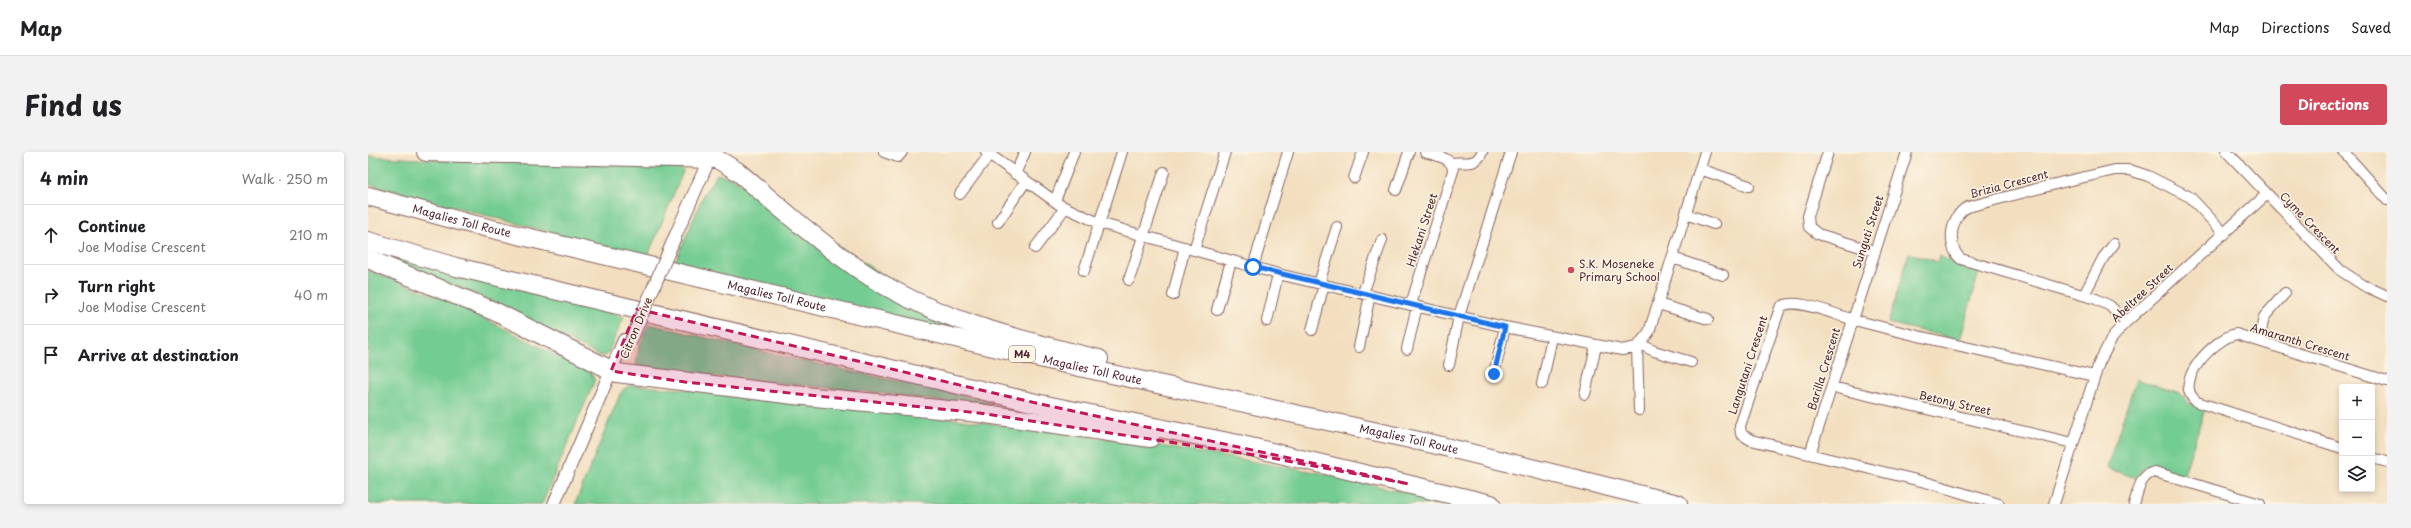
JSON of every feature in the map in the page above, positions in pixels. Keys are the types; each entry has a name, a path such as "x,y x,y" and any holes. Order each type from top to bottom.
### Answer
{"highway":[{"path":"426,152 707,155 724,162 737,171 857,268 916,302 972,325 1019,340 1433,444"},
{"name":"Magalies Toll Route","path":"368,196 467,224 1038,358 1433,444 1678,504"},
{"path":"368,241 456,267 1013,398 1238,444 1491,504"},
{"path":"368,259 496,312 614,372 794,396 979,413 1254,455 1409,484"}],"street":[{"path":"884,152 893,157 898,157 902,152"},
{"path":"1015,174 1025,152"},
{"path":"1055,201 1074,152"},
{"path":"1084,271 1122,152"},
{"path":"1173,295 1225,152"},
{"path":"1253,267 1288,152"},
{"path":"1354,178 1362,152"},
{"path":"1396,190 1409,152"},
{"path":"1431,153 1451,163 1473,163 1478,160 1482,152"},
{"path":"1449,365 1459,316 1511,152"},
{"path":"960,194 988,154 1065,208 1099,223 1278,274 1505,327 1622,350 1638,345 1649,332 1705,152"},
{"path":"1828,152 1808,216 1809,227 1818,234 1874,252"},
{"name":"Sunguti Street","path":"1852,320 1907,152"},
{"name":"Cyme Crescent","path":"2227,152 2266,195 2340,270 2363,285 2387,296"},
{"path":"2344,152 2387,200"},
{"name":"Citron Drive","path":"554,504 614,372 707,155"},
{"name":"Hlekani Street","path":"1407,349 1414,305 1453,171 1451,163"},
{"path":"1700,170 1749,186"},
{"name":"Brizia Crescent","path":"2126,322 2110,306 2084,295 1961,259 1952,249 1951,241 1960,213 1968,206 2115,170 2130,170 2148,176 2190,197 2224,234"},
{"path":"1129,280 1164,172"},
{"path":"998,222 1026,181"},
{"name":"Abeltree Street","path":"2054,504 2094,376 2108,345 2126,322 2266,195"},
{"path":"1035,248 1065,208"},
{"path":"1686,214 1714,224"},
{"path":"1312,330 1321,284 1337,227"},
{"path":"1359,347 1366,294 1382,240"},
{"path":"2084,295 2102,258 2114,244"},
{"path":"1673,258 1723,275"},
{"path":"1217,310 1231,261"},
{"path":"1267,321 1278,274"},
{"path":"2259,341 2264,316 2285,293"},
{"name":"Langutani Crescent","path":"1810,454 1750,440 1741,434 1740,426 1778,311 1782,305 1790,302 1796,303 1852,320"},
{"path":"1658,304 1708,320"},
{"name":"Barilla Crescent","path":"1810,454 1852,320 2094,376"},
{"path":"1494,374 1505,327"},
{"name":"Amaranth Crescent","path":"2339,447 2204,404 2191,397 2188,391 2188,381 2195,368 2216,344 2226,336 2236,334 2387,381"},
{"path":"1542,384 1552,337"},
{"path":"1638,345 1690,362"},
{"path":"1638,345 1639,410"},
{"path":"1585,394 1596,346"},
{"name":"Citron Drive","path":"562,504 614,372"},
{"name":"Betony Street","path":"1832,387 2073,443"},
{"path":"1810,454 1929,483 1999,504"},
{"path":"2375,459 2387,462"},
{"path":"2134,504 2142,481 2152,473 2260,504"}],"highlighted area":[{"path":"637,309 1036,403 1409,484 1261,456 979,413 685,382 611,371"}],"green space":[{"path":"368,156 435,160 679,165 683,172 647,258 368,184"},
{"path":"717,174 732,178 968,330 967,335 674,265 704,194"},
{"path":"1909,253 1938,262 1940,256 1965,269 1979,272 1960,340 1888,323"},
{"path":"387,255 624,317 607,355 600,356 466,290 386,258"},
{"path":"368,270 449,301 590,372 595,380 542,504 368,504"},
{"path":"649,324 781,356 988,401 987,408 879,393 640,369 636,365 639,347"},
{"path":"2136,379 2181,394 2188,403 2205,409 2183,477 2151,467 2142,469 2136,478 2107,468"},
{"path":"631,385 801,399 1148,444 1321,473 1455,504 575,504 620,394 624,389"}],"place":[{"name":"S.K. Moseneke Primary School","path":"1571,270"}],"route":[{"path":"1253,267 1505,327 1494,374"}]}
